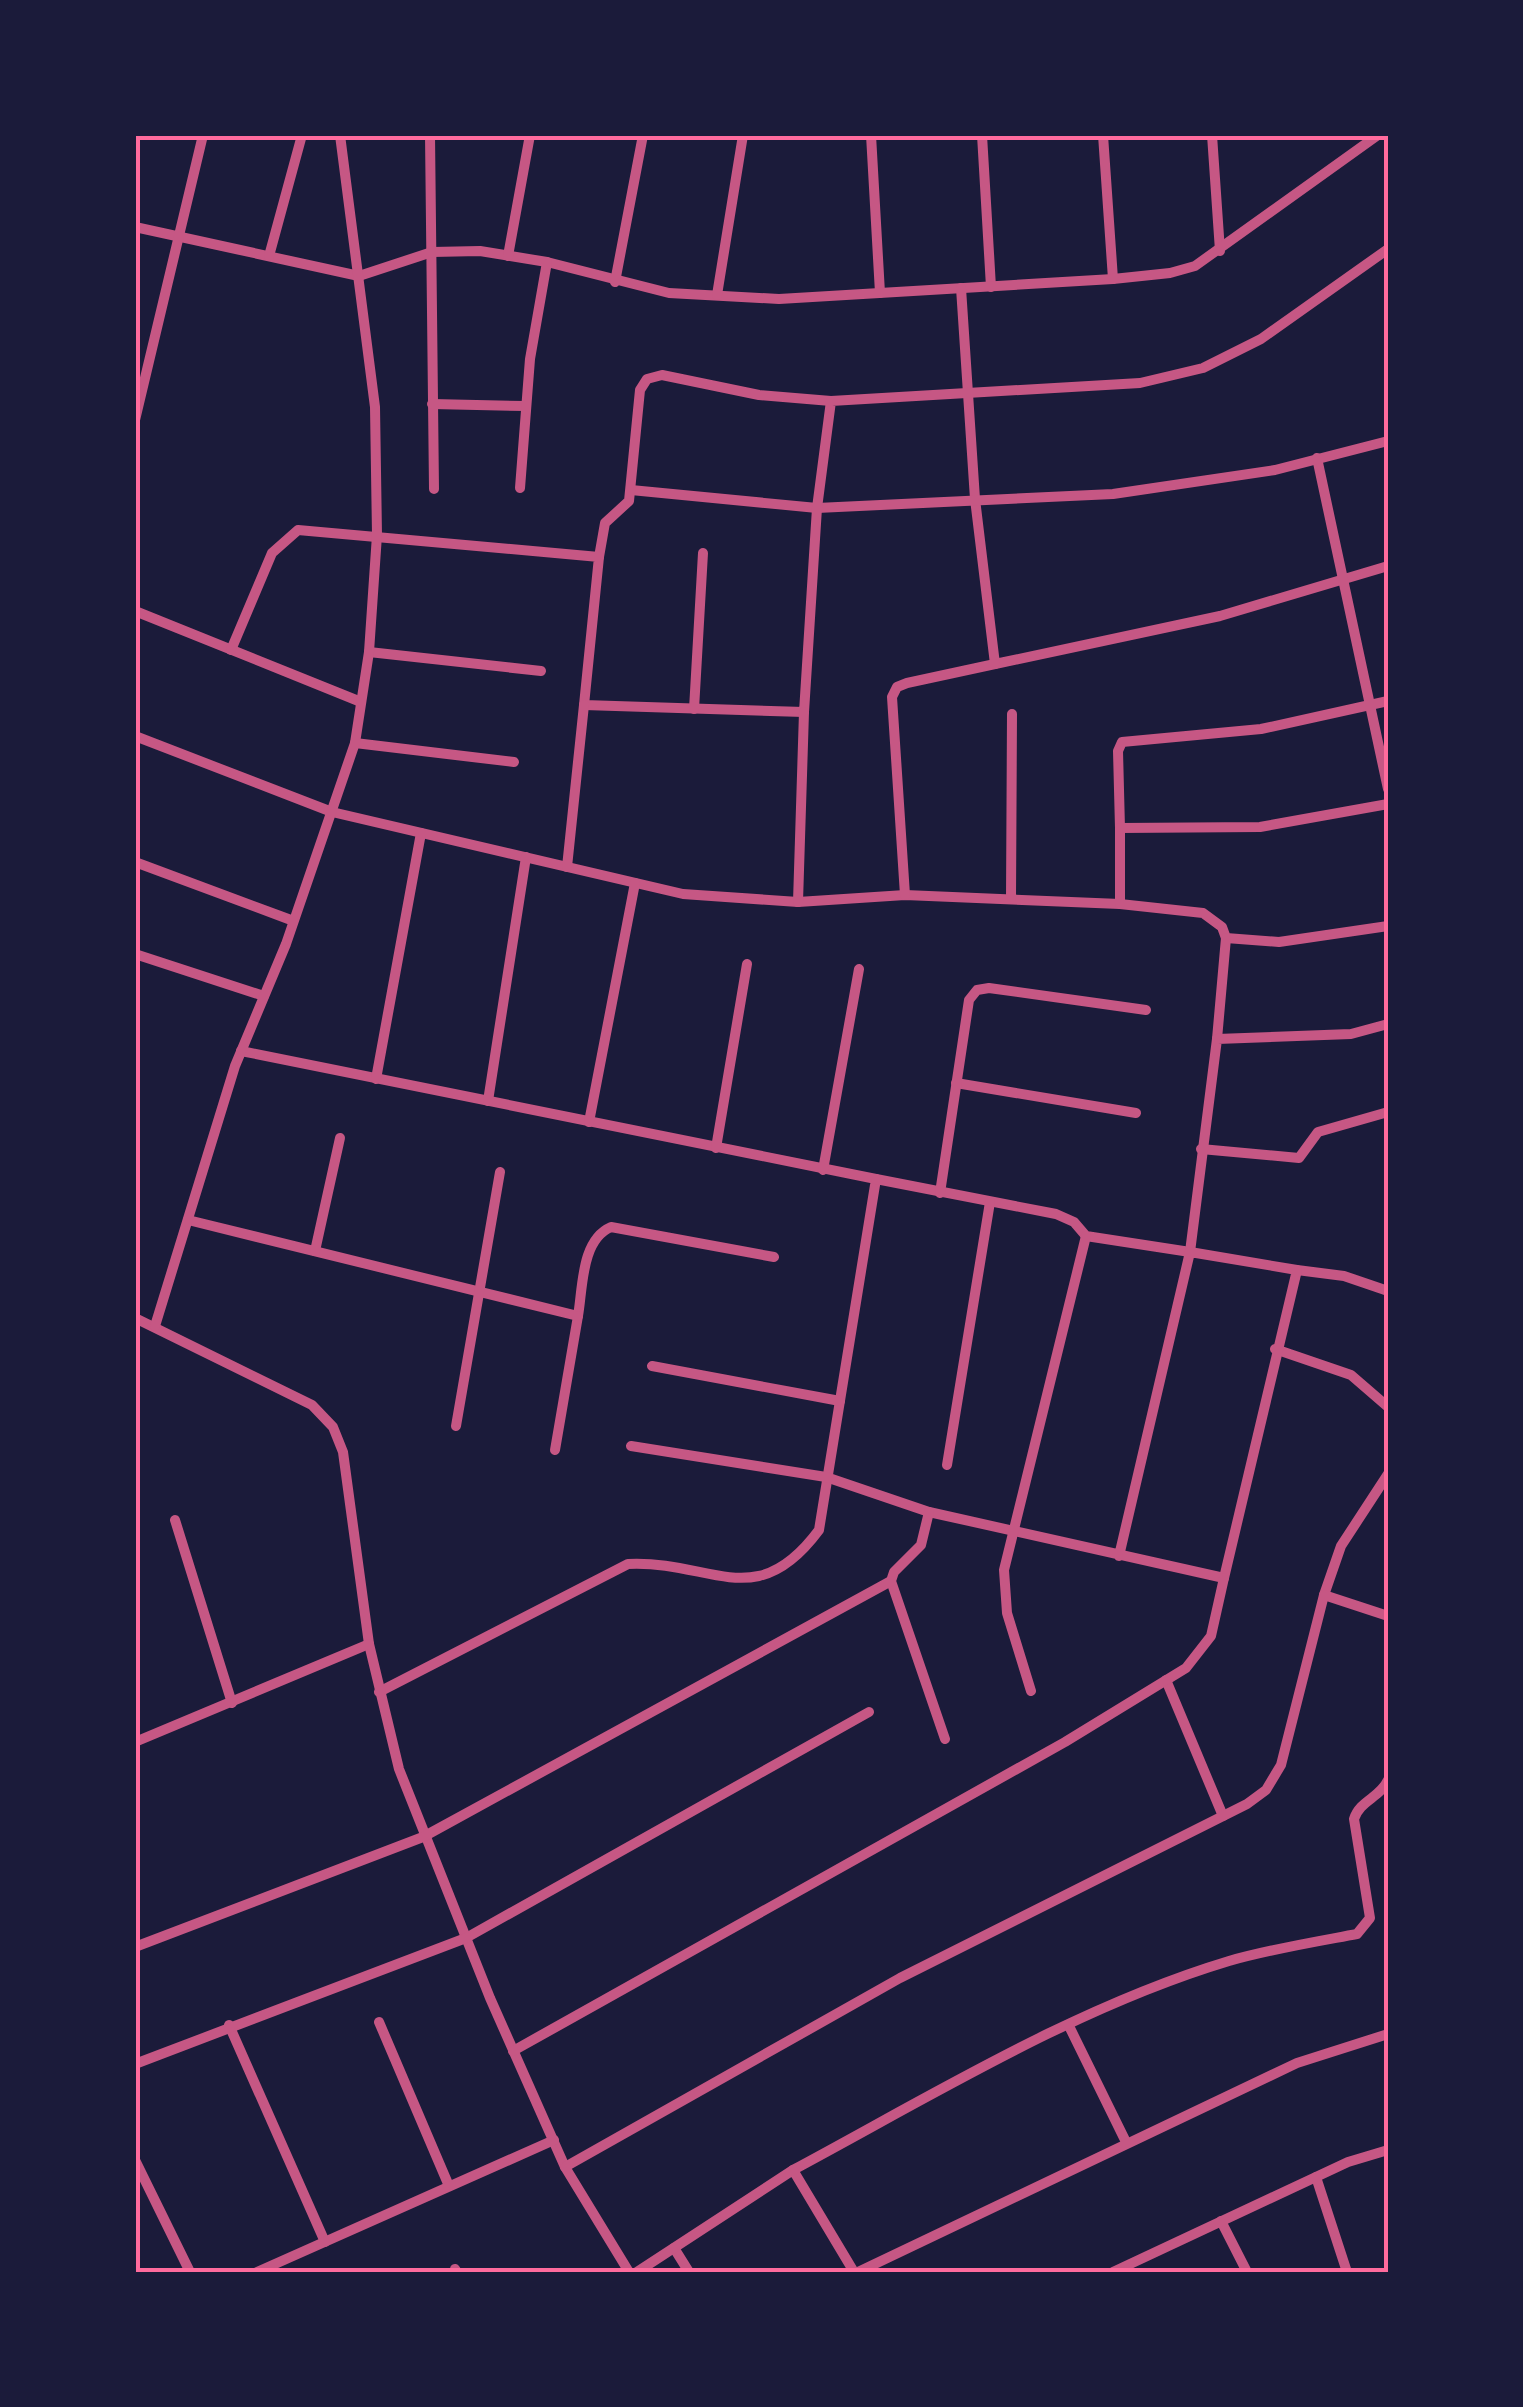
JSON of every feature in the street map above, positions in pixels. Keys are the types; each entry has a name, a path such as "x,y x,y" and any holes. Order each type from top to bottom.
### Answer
{"street":[{"path":"135,420 203,135"},
{"path":"269,256 302,135"},
{"path":"155,1326 241,1050 356,743 369,652 377,535 374,407 340,135"},
{"path":"430,135 434,489"},
{"path":"508,256 530,135"},
{"path":"615,282 643,135"},
{"path":"717,296 743,135"},
{"path":"871,135 880,292"},
{"path":"982,135 990,287"},
{"path":"1103,135 1113,279"},
{"path":"1212,135 1220,251"},
{"path":"135,227 359,276 432,252 508,256 669,293 717,296 779,299 1113,279 1170,274 1220,251 1378,135"},
{"path":"567,867 604,523 622,510 631,490 640,390 647,379 662,375 759,395 831,401 1140,384 1203,368 1261,339 1388,250"},
{"path":"520,488 526,406 547,262"},
{"path":"961,288 975,499 995,664"},
{"path":"798,902 804,712 817,508 831,401"},
{"path":"432,404 526,406"},
{"path":"631,490 817,508 1112,494 1188,485 1388,441"},
{"path":"1317,458 1388,789"},
{"path":"232,650 282,540 298,530 599,557"},
{"path":"694,709 703,553"},
{"path":"905,895 892,698 897,687 1220,616 1388,566"},
{"path":"135,611 361,702"},
{"path":"369,652 542,670"},
{"path":"1120,904 1118,751 1122,742 1261,730 1388,702"},
{"path":"584,705 804,712"},
{"path":"1011,899 1012,714"},
{"path":"135,736 332,812 683,894 798,902 905,895 1120,904 1203,914 1222,927 1226,938 1217,1039 1200,1149 1190,1252 1120,1556"},
{"path":"356,743 514,762"},
{"path":"1120,828 1260,827 1388,804"},
{"path":"376,1078 420,832"},
{"path":"488,1101 526,857"},
{"path":"135,862 291,920"},
{"path":"590,1122 635,882"},
{"path":"1226,938 1279,942 1388,926"},
{"path":"135,954 264,996"},
{"path":"716,1148 747,964"},
{"path":"823,1170 859,968"},
{"path":"940,1193 970,1000 977,990 989,988 1146,1010"},
{"path":"1217,1039 1351,1034 1388,1024"},
{"path":"241,1050 1056,1214 1074,1222 1086,1236 1344,1276 1388,1291"},
{"path":"956,1083 1136,1113"},
{"path":"1200,1149 1298,1158 1318,1132 1388,1112"},
{"path":"315,1251 340,1138"},
{"path":"456,1426 476,1291 500,1172"},
{"path":"379,1692 628,1564 650,1563 744,1580 787,1567 819,1530 876,1179"},
{"path":"947,1465 990,1202"},
{"path":"188,1220 578,1316"},
{"path":"556,1450 591,1243 599,1232 611,1227 774,1257"},
{"path":"1030,1691 1004,1593 1012,1532 1086,1236"},
{"path":"512,2051 1065,1742 1166,1680 1200,1654 1212,1636 1297,1270"},
{"path":"135,1318 312,1405 333,1427 343,1452 379,1692 423,1837 565,2167 633,2272 793,2170 1069,2026 1228,1962 1357,1934 1366,1928 1370,1918 1354,1819 1357,1809 1383,1791 1388,1780"},
{"path":"1276,1349 1351,1376 1388,1406"},
{"path":"652,1366 840,1401"},
{"path":"631,1446 826,1477 930,1512 1224,1578"},
{"path":"565,2167 900,1978 1223,1816 1266,1790 1280,1765 1324,1595 1341,1546 1388,1474"},
{"path":"930,1512 922,1545 894,1572 891,1581 945,1739"},
{"path":"175,1520 232,1702"},
{"path":"135,1946 423,1837 891,1581"},
{"path":"1324,1595 1388,1616"},
{"path":"135,1742 369,1644"},
{"path":"1166,1680 1223,1816"},
{"path":"135,2064 466,1938 869,1712"},
{"path":"379,2022 449,2186"},
{"path":"230,2026 324,2242"},
{"path":"1069,2026 1126,2142"},
{"path":"793,2170 856,2272 1296,2063 1388,2034"},
{"path":"256,2272 554,2140"},
{"path":"1112,2272 1316,2177 1388,2150"},
{"path":"135,2160 190,2272"},
{"path":"1316,2177 1348,2272"},
{"path":"1222,2221 1247,2272"},
{"path":"674,2248 688,2272"}]}
